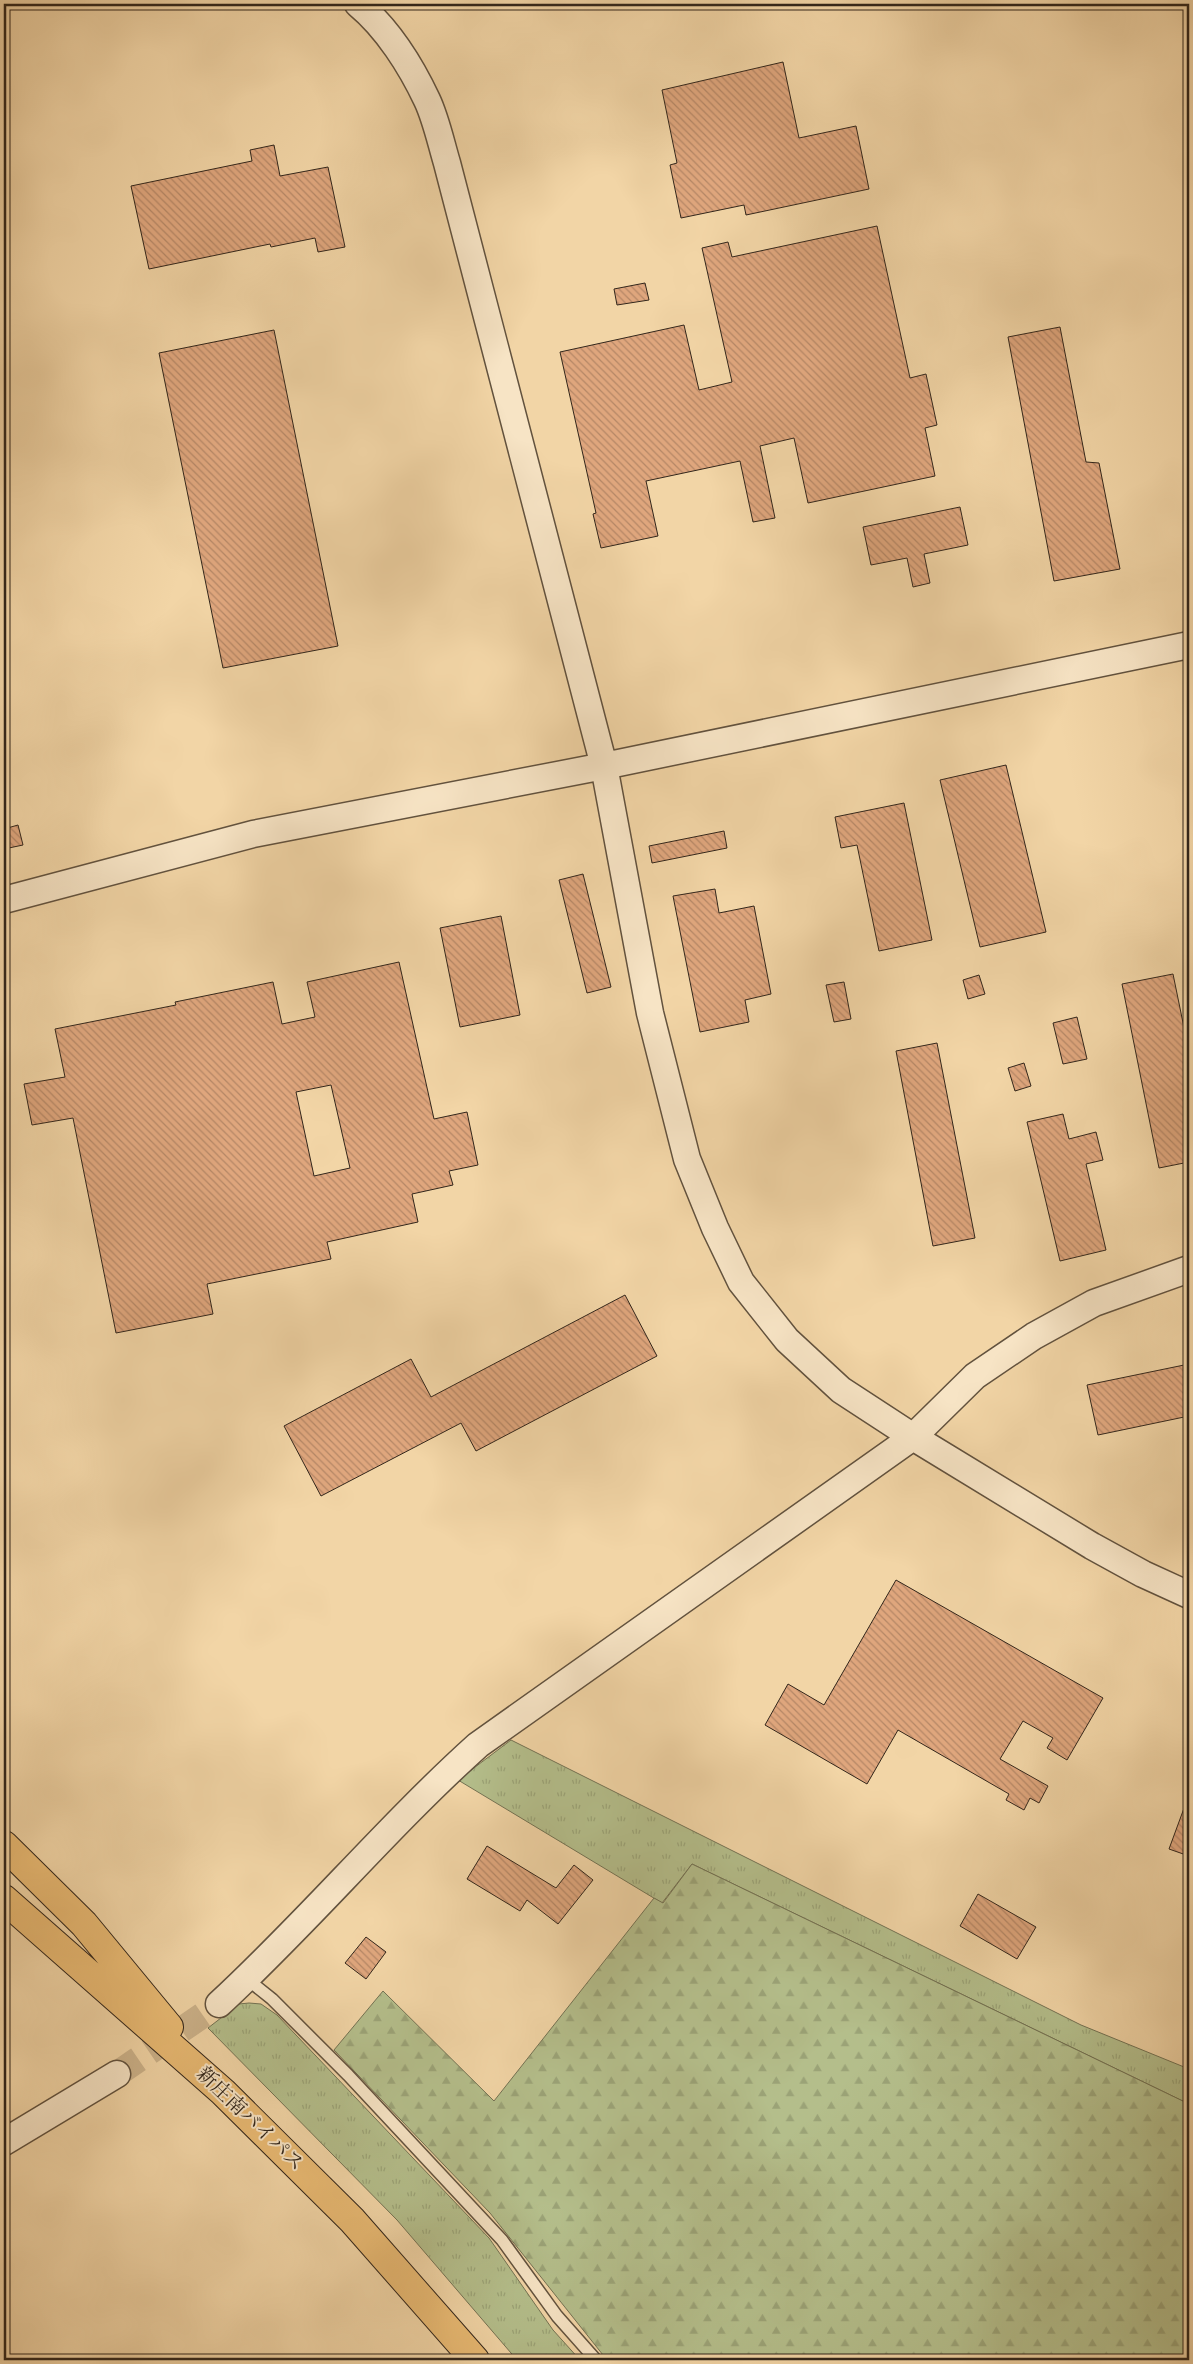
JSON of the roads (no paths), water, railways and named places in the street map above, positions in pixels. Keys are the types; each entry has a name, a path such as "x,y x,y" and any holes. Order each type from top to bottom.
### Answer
{"highway":[{"path":"4,1845 84,1924 223,2092"},
{"name":"新庄南バイパス","path":"4,1900 223,2092 352,2220 474,2360"}],"street":[{"path":"358,4 366,11 401,54 428,102 447,163 604,766 650,1013 687,1159 715,1228 741,1282 787,1340 841,1390 913,1437 1092,1546 1143,1574 1189,1595"},
{"path":"4,900 253,834 604,766 1189,645"},
{"path":"219,2004 271,1956 441,1779 478,1745 913,1437 975,1376 1034,1336 1094,1303 1189,1269"},
{"path":"4,2142 118,2074"}],"lane":[{"path":"246,1979 272,1999 348,2075 502,2240 558,2316 596,2360"}],"tunnel":[{"path":"117,2074 219,2004"}]}
